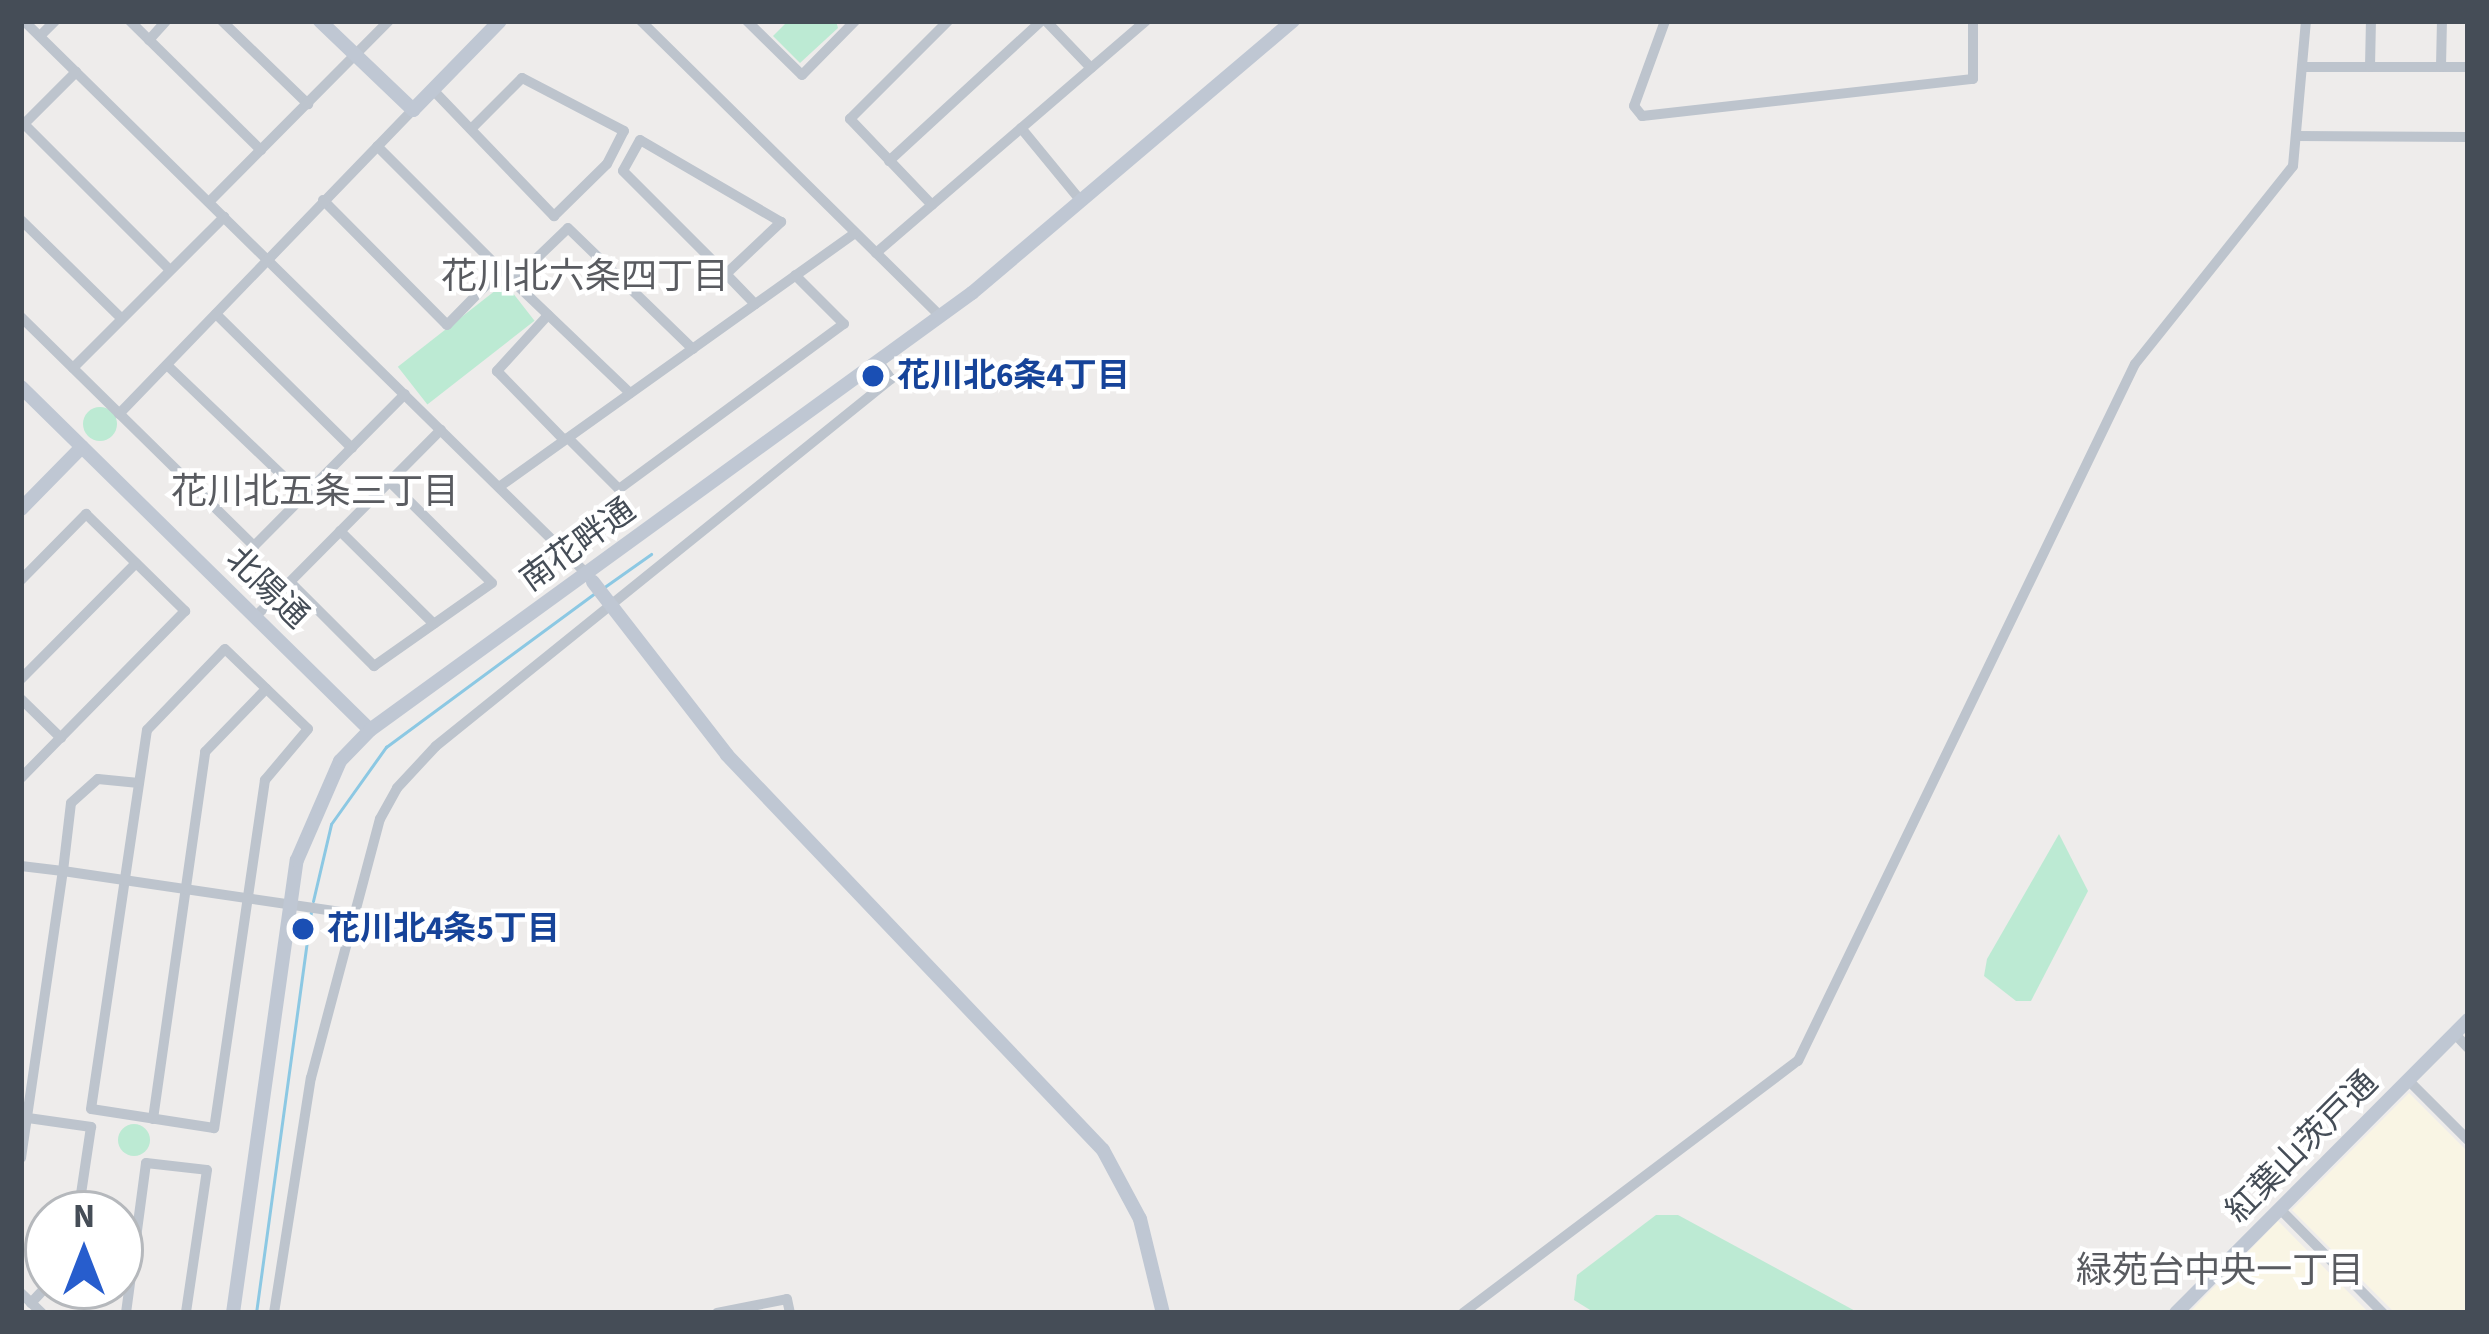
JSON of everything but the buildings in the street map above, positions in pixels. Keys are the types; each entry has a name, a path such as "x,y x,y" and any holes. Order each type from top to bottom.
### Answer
{"street":[{"path":"40,37 55,21"},
{"path":"130,21 261,150"},
{"path":"148,40 166,21"},
{"path":"222,21 308,104"},
{"path":"320,21 412,110"},
{"path":"209,202 389,21"},
{"path":"119,413 500,21"},
{"path":"640,21 940,316"},
{"path":"747,21 802,75 851,22"},
{"path":"932,205 850,119 948,21"},
{"path":"889,160 1043,21 1091,68"},
{"path":"876,253 1146,21"},
{"name":"南花畔通","path":"233,1313 310,815 340,761 370,730 590,577 940,316 1293,21"},
{"path":"1665,21 1634,106 1642,116 1973,79 1973,21"},
{"path":"1463,1313 1798,1061 2135,364 2294,166 2306,21"},
{"path":"2370,67 2371,21"},
{"path":"2440,67 2441,21"},
{"path":"24,23 590,577 727,755 1103,1150 1140,1219 1162,1313"},
{"path":"2302,67 2468,67"},
{"path":"76,72 22,126 170,270"},
{"path":"433,90 554,216 607,164 624,131 522,77 471,129"},
{"path":"1021,128 1082,202"},
{"path":"2296,136 2468,137"},
{"path":"726,274 782,222 640,140 623,171 755,304"},
{"path":"323,200 447,325 501,270 377,146"},
{"path":"73,368 224,217"},
{"path":"21,220 121,318"},
{"path":"630,393 513,281 568,228 693,349"},
{"path":"499,487 855,232"},
{"path":"548,315 497,371 619,489 844,324 795,275"},
{"path":"216,314 352,448"},
{"path":"21,317 254,546 405,394"},
{"path":"274,1313 310,1078 380,819 416,765 606,601 891,379 878,361"},
{"path":"166,364 304,496"},
{"name":"北陽通","path":"21,387 370,730"},
{"path":"257,615 441,430"},
{"path":"21,509 82,447"},
{"path":"290,582 374,666 492,583 390,482"},
{"path":"21,580 86,514 185,611 21,778"},
{"path":"340,531 434,624"},
{"path":"21,679 136,563"},
{"path":"225,650 266,689 308,729 265,780 214,1128 92,1109 147,730 225,650"},
{"path":"153,1118 205,752 266,689"},
{"path":"21,699 61,738"},
{"path":"21,1158 27,1072 71,803 98,779 139,783"},
{"path":"21,866 352,914"},
{"name":"紅葉山茨戸通","path":"2176,1313 2468,1020"},
{"path":"2455,1034 2468,1048"},
{"path":"2408,1080 2468,1140"},
{"path":"24,1118 91,1127 82,1190"},
{"path":"126,1313 146,1162 207,1170 186,1313"},
{"path":"2279,1208 2383,1313"},
{"path":"717,1313 787,1299 790,1313"}],"shaded area":[{"path":"2409,1093 2468,1152 2468,1313 2395,1313 2292,1210"},
{"path":"2278,1221 2369,1313 2189,1313"}],"green space":[{"path":"788,21 836,21 838,28 800,63 773,36"},
{"path":"505,283 535,321 427,405 398,367"},
{"path":"100,407 112,412 117,424 112,436 100,441 88,436 83,424 88,412"},
{"path":"2059,834 2088,891 2031,1001 2016,1001 1984,976 1987,959"},
{"path":"134,1124 145,1129 150,1140 145,1151 134,1156 123,1151 118,1140 123,1129"},
{"path":"1656,1215 1678,1215 1859,1313 1595,1313 1574,1300 1577,1275"}],"waterway":[{"path":"603,588 651,554"},
{"path":"313,901 331,824 386,747 595,593"},
{"path":"256,1313 311,911"}],"place":[{"name":"花川北6条4丁目","path":"873,376"},
{"name":"花川北4条5丁目","path":"303,929"}],"district":[{"name":"花川北六条四丁目","path":"585,277"},
{"name":"花川北五条三丁目","path":"315,492"},
{"name":"緑苑台中央一丁目","path":"2220,1271"}]}
